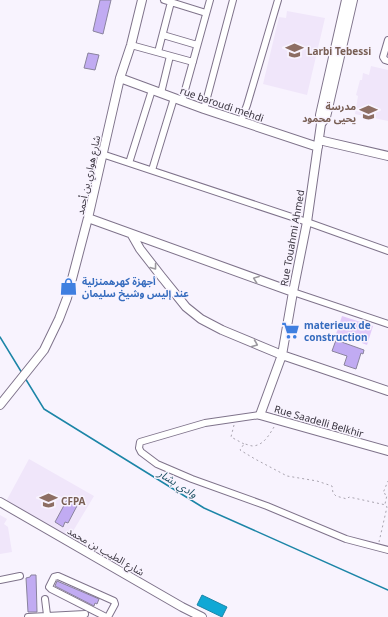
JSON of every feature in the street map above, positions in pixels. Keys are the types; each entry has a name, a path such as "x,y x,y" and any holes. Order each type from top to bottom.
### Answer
{"street":[{"name":"شارع هواري بن أحمد","path":"0,404 44,350 67,298 88,218 120,78 131,45 142,0"},
{"path":"164,0 206,13"},
{"path":"182,101 210,0"},
{"path":"204,109 234,0"},
{"path":"241,121 278,0"},
{"path":"322,124 320,115 346,0"},
{"path":"322,124 326,117 353,0"},
{"path":"158,52 171,2"},
{"path":"162,35 197,45"},
{"path":"388,40 383,57 388,61"},
{"path":"131,45 193,62"},
{"path":"161,94 170,56"},
{"name":"rue baroudi mehdi","path":"120,78 161,94 241,121 318,143 388,156"},
{"path":"129,163 152,90"},
{"path":"152,170 174,98"},
{"name":"Rue Touahmi Ahmed","path":"282,355 307,222 322,124"},
{"path":"102,154 307,222 388,251"},
{"path":"88,218 293,292 388,324"},
{"path":"132,235 148,260 186,307 201,319 222,330 282,355 388,392"},
{"name":"Rue Saadelli Belkhir","path":"282,355 260,415 388,451"},
{"path":"260,415 204,423 140,442 139,448 141,452 149,459 169,469 267,506 346,539 388,550"},
{"name":"شارع الطيب بن محمد","path":"0,502 182,607 202,617"},
{"path":"0,580 20,576"},
{"path":"58,576 114,601 115,604 107,617 50,589 49,587 54,577 58,576"},
{"path":"45,599 47,615"},
{"path":"28,617 85,614"}],"path":[{"path":"235,418 231,437 244,444 255,446 260,444 268,437 277,420"},
{"path":"244,444 240,450 287,476 317,481 332,486 333,493 336,496 347,499 349,497 386,505"},
{"path":"378,548 387,507 385,504 387,495 384,493 388,480"}],"shaded area":[{"name":"Larbi Tebessi","path":"287,11 325,18 307,95 263,84 279,17 286,18"},
{"path":"371,66 388,70 388,121 355,114 358,96 356,95 360,80 362,80 363,73 369,75"},
{"path":"342,316 373,326 367,345 362,343 364,337 357,335 355,341 336,334"},
{"name":"CFPA","path":"29,459 94,496 66,543 3,507"},
{"path":"0,515 7,519 4,524 8,527 12,552 0,554"}],"water":[{"path":"202,595 227,607 222,617 197,605"}],"building":[{"path":"100,0 111,0 103,34 93,31"},
{"path":"88,53 99,55 95,70 84,68"},
{"path":"336,340 364,350 363,354 361,353 356,369 344,365 347,356 332,351"},
{"path":"68,498 78,504 68,523 65,522 63,527 55,522"},
{"path":"31,575 36,575 37,612 28,612 26,578 30,577"},
{"path":"57,581 99,599 97,604 95,603 94,606 55,586"}],"waterway":[{"name":"وادي بشار","path":"0,337 22,373"},
{"name":"وادي بشار","path":"25,378 44,409 204,508 388,590"}],"place":[{"name":"Larbi Tebessi","path":"294,51"},
{"name":"مدرسة يحيى محمود","path":"369,112"},
{"name":"أجهزة كهرهمنزلية عند إليس وشيخ سليمان","path":"69,287"},
{"name":"materieux de construction","path":"291,331"},
{"name":"CFPA","path":"48,501"}]}
